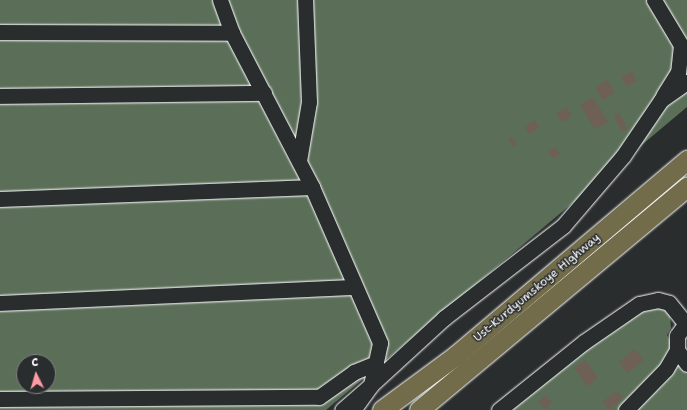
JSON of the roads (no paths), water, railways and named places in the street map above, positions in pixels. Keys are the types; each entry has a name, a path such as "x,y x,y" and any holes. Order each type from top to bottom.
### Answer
{"main road":[{"name":"Ust-Kurdyumskoye Highway","path":"382,410 455,356 687,160"},
{"name":"Ust-Kurdyumskoye Highway","path":"418,410 687,187"}],"street":[{"path":"220,0 232,33 312,186 380,343 371,385 353,410"},
{"path":"299,161 309,102 305,0"},
{"path":"342,410 444,318 563,226 623,156 678,72 684,52 651,1"},
{"path":"0,32 232,33"},
{"path":"661,100 687,82"},
{"path":"0,96 264,93"},
{"path":"0,199 312,186"},
{"path":"0,303 355,288"},
{"path":"499,410 584,342 639,304 658,300 669,303 686,323 666,369 626,410"},
{"path":"677,343 687,364"},
{"path":"0,399 319,397 354,372 376,363"}]}
